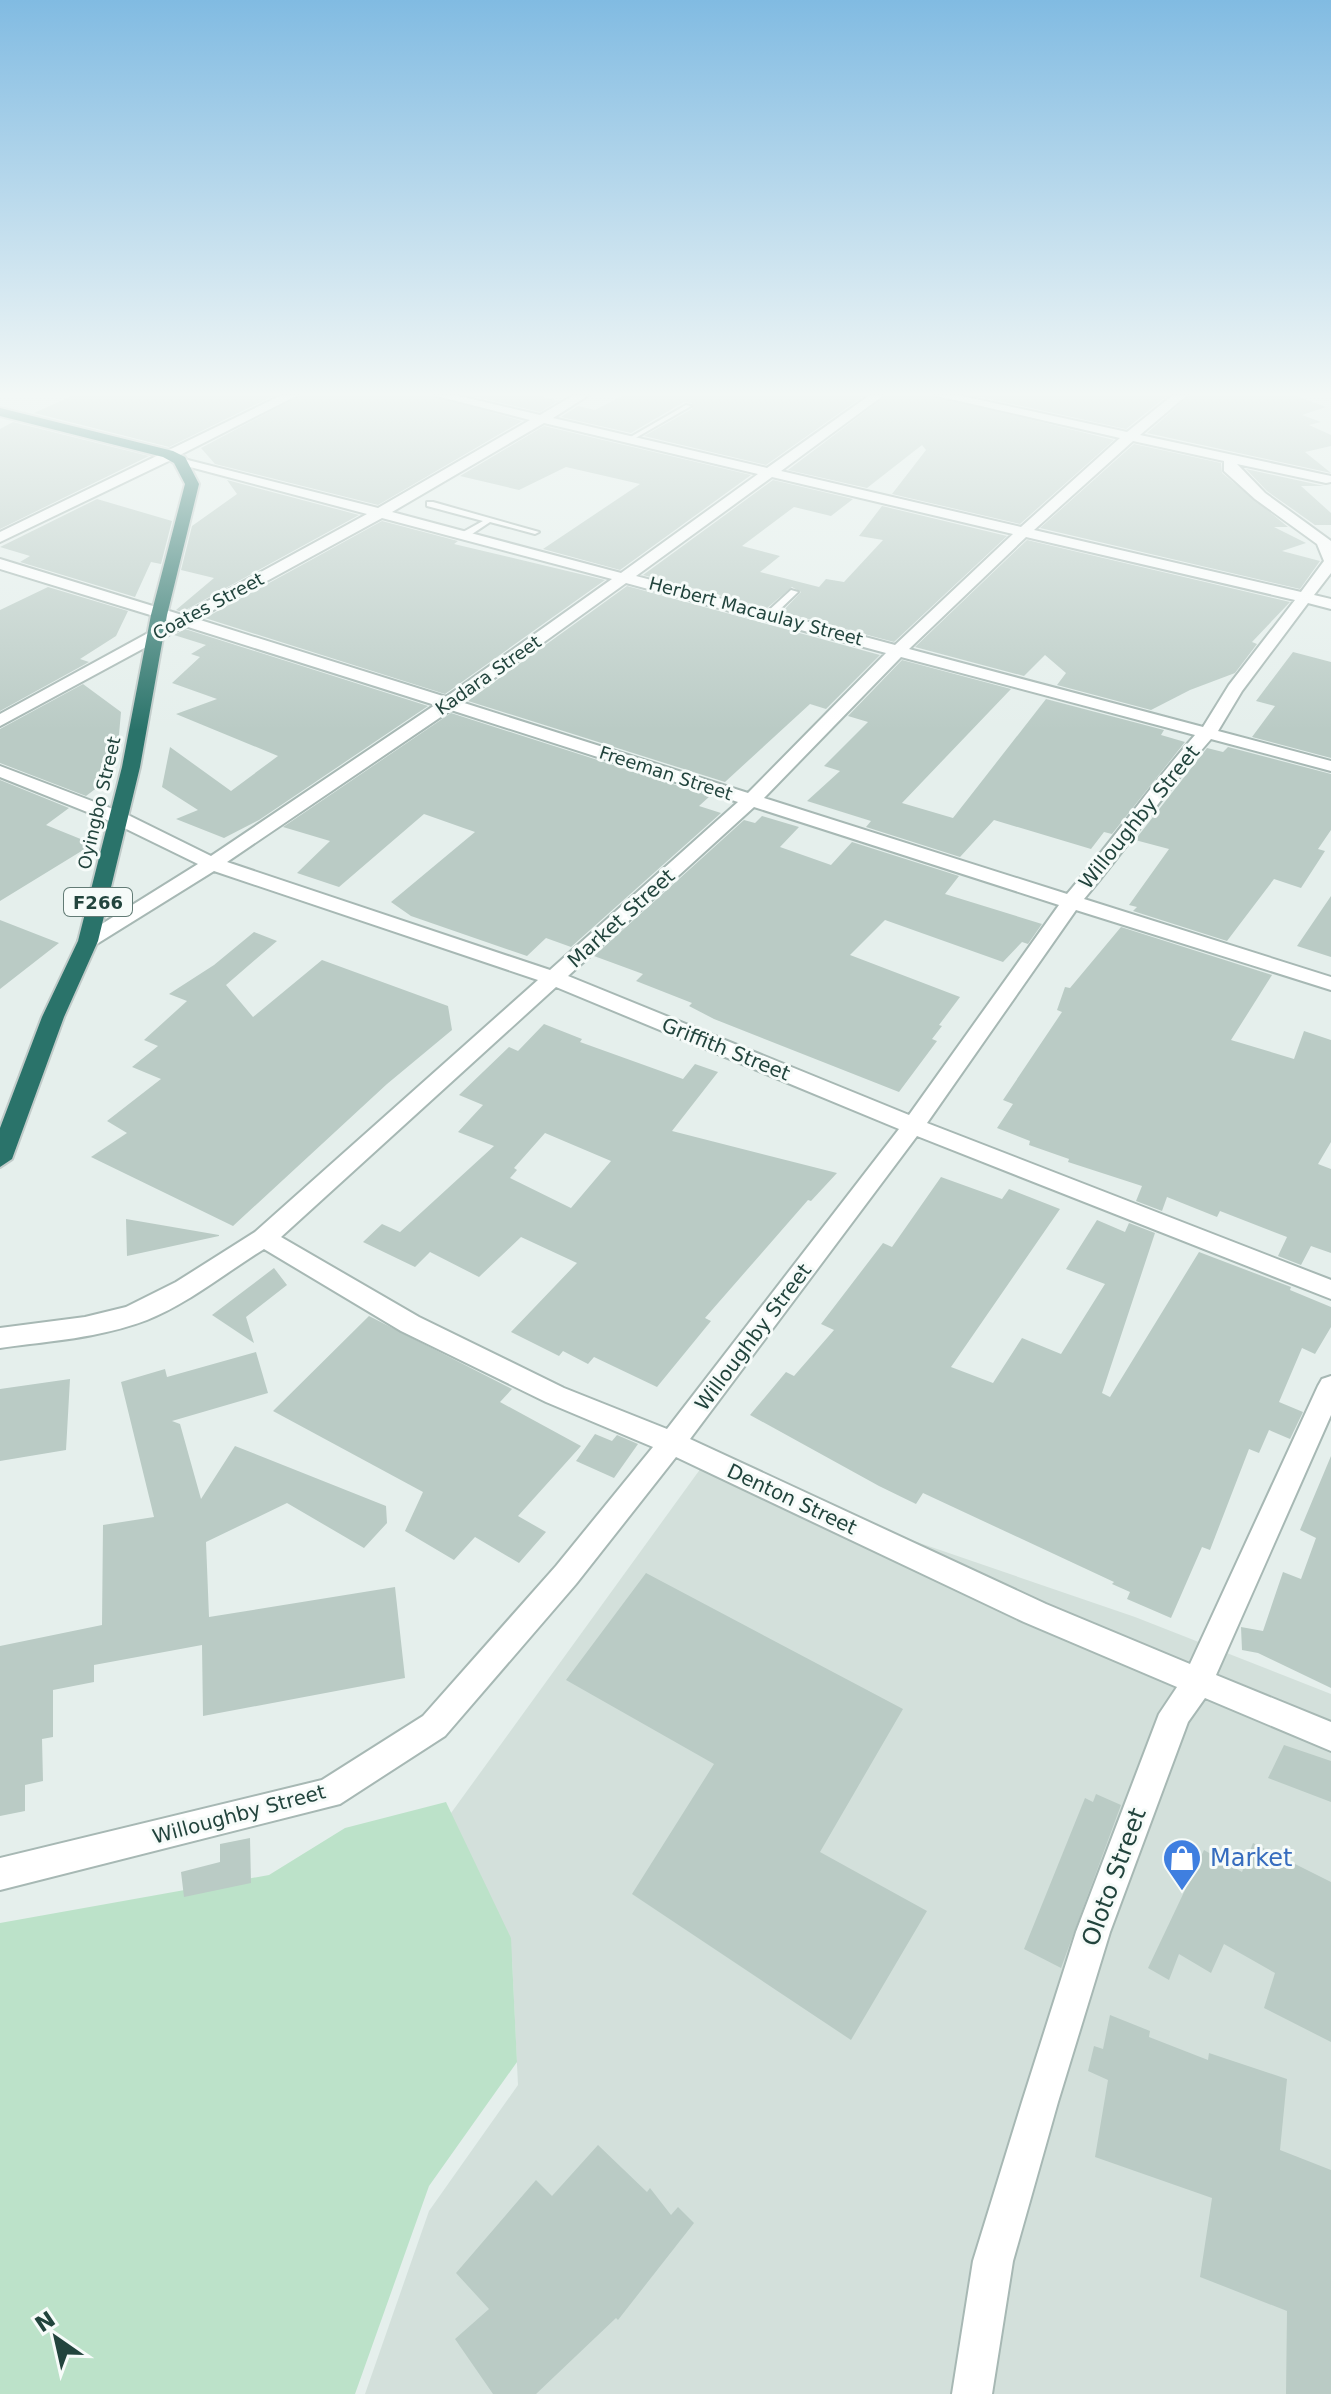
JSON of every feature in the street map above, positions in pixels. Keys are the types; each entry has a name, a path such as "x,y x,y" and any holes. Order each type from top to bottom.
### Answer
{"highway":[{"name":"Oyingbo Street","path":"0,1159 53,1017 88,941 119,818 158,624 189,507"}],"street":[{"path":"0,538 67,507"},
{"name":"Herbert Macaulay Street","path":"362,507 1331,766"},
{"name":"Coates Street","path":"182,622 391,507"},
{"name":"Kadara Street","path":"88,941 215,865 628,577 723,507"},
{"path":"920,507 1319,602"},
{"name":"Market Street","path":"0,1338 73,1328 134,1314 183,1290 264,1238 751,800 899,650 1052,507"},
{"name":"Willoughby Street","path":"0,1874 329,1793 434,1726 488,1669 672,1443 913,1126 1072,901 1118,847 1165,780 1208,732 1235,689 1319,602 1331,562 1324,542 1275,507"},
{"name":"Freeman Street","path":"0,564 158,624 182,622 450,701 1331,984"},
{"name":"Coates Street","path":"0,721 158,624"},
{"name":"Griffith Street","path":"0,771 119,818 215,865 554,978 913,1126 1331,1290"},
{"name":"Denton Street","path":"264,1238 410,1324 555,1395 672,1443 1021,1607 1197,1684 1331,1737"},
{"name":"Oloto Street","path":"972,2394 993,2261 1093,1932 1175,1714 1197,1684 1264,1529 1331,1386"}],"lane":[{"path":"440,507 535,532"},
{"path":"466,534 489,520"},
{"path":"770,614 794,592"}],"shaded area":[{"path":"701,1468 1135,1617 1331,1694 1331,2394 365,2394 429,2211 518,2085 512,1959 446,1820"}],"green space":[{"path":"446,1802 511,1938 517,2062 429,2186 355,2394 0,2394 0,1923 269,1875 345,1828"}],"building":[{"path":"0,507 45,507 0,529"},
{"path":"81,507 123,507 172,521 161,564 151,562 135,597 20,562 30,556 0,547"},
{"path":"219,507 328,507 359,515 182,612 176,610 214,578 181,570 192,526"},
{"path":"606,507 707,507 620,570 543,549"},
{"path":"736,507 843,507 831,516 794,507 742,546 780,556 760,572 819,587 826,579 844,582 883,540 859,536 881,507 1007,536 894,642 782,612 801,592 792,587 767,608 643,575"},
{"path":"946,507 1039,507 1020,524"},
{"path":"1064,507 1263,507 1288,527 1274,527 1306,543 1282,551 1320,561 1300,589 1040,528"},
{"path":"1289,507 1324,507 1331,513 1331,525 1315,525"},
{"path":"382,521 458,541 454,544 605,580 445,694 205,618"},
{"path":"1027,540 1290,602 1252,642 1257,644 1235,673 1190,690 1151,710 1057,685 1066,673 1045,655 1024,676 915,647"},
{"path":"627,586 880,655 826,709 810,704 725,782 468,701"},
{"path":"48,587 128,611 116,636 80,659 89,662 0,711 0,610"},
{"path":"185,629 428,706 259,820 224,838 176,819 198,810 162,787 170,747 231,791 278,756 176,714 217,699 172,683 200,657 191,654 206,645 174,635"},
{"path":"1293,652 1331,662 1331,758 1252,737 1275,706 1256,701"},
{"path":"902,660 1011,689 902,803 953,818 1046,699 1164,730 1161,735 1185,742 1112,834 1104,832 1091,849 994,820 960,857 866,827 871,821 807,801 840,771 824,766 868,722 848,716"},
{"path":"83,684 121,712 118,746 107,752 115,774 86,796 0,763 0,729"},
{"path":"451,713 710,796 699,806 721,813 571,947 546,938 527,956 411,916 391,902 475,832 424,814 339,887 297,873 330,841 283,827"},
{"path":"1228,747 1331,774 1331,830 1318,849 1325,851 1301,888 1274,879 1227,941 1133,911 1137,907 1129,905 1169,849 1135,840 1207,748 1223,752"},
{"path":"0,780 69,808 46,825 93,844 0,901"},
{"path":"762,816 799,827 780,847 831,865 852,842 959,876 945,894 1042,924 1028,944 1022,942 1003,962 885,920 850,955 960,997 939,1025 942,1026 932,1039 937,1041 899,1092 714,1019 689,1006 692,1003 636,981 643,974 594,956 744,820 755,823"},
{"path":"1331,896 1331,957 1297,946"},
{"path":"0,920 59,943 0,989"},
{"path":"1121,927 1272,975 1231,1040 1294,1059 1304,1031 1331,1040 1331,1142 1318,1164 1331,1169 1331,1253 1311,1246 1301,1265 1278,1256 1287,1237 1220,1211 1217,1217 1167,1197 1162,1211 1136,1201 1142,1186 1068,1162 1069,1159 1029,1145 1030,1141 997,1128 1013,1104 1003,1100 1062,1012 1057,1010 1065,987 1070,988"},
{"path":"254,932 277,941 226,985 253,1017 322,960 448,1006 452,1030 387,1084 233,1226 91,1157 127,1133 107,1121 161,1079 132,1067 158,1046 144,1040 187,1001 169,994 214,965"},
{"path":"544,1024 582,1039 580,1042 683,1079 695,1064 718,1072 672,1131 837,1173 811,1201 808,1200 705,1318 711,1321 657,1387 594,1357 588,1364 563,1351 559,1356 511,1332 577,1263 521,1237 479,1277 430,1252 415,1267 363,1242 382,1224 400,1232 494,1146 458,1132 483,1105 459,1095 509,1047 518,1051","holes":["545,1133 611,1161 571,1208 510,1178 517,1170 514,1168"]},
{"path":"941,1177 1002,1199 1009,1189 1060,1209 951,1367 993,1383 1022,1338 1061,1354 1105,1284 1066,1269 1097,1220 1125,1232 1129,1223 1155,1233 1102,1393 1110,1397 1199,1252 1291,1287 1290,1290 1331,1307 1331,1327 1315,1354 1302,1348 1279,1402 1303,1412 1290,1439 1269,1430 1259,1453 1249,1449 1210,1550 1202,1547 1171,1618 1127,1599 1130,1592 1112,1584 1114,1582 923,1493 916,1504 750,1415 786,1372 794,1376 834,1330 821,1324 883,1243 892,1247"},
{"path":"126,1219 219,1235 219,1236 127,1256"},
{"path":"274,1268 287,1285 246,1317 254,1343 212,1315"},
{"path":"369,1316 512,1389 500,1402 581,1446 518,1516 546,1532 519,1563 475,1537 454,1560 405,1531 423,1492 273,1411"},
{"path":"256,1352 268,1393 172,1421 180,1424 201,1499 235,1446 386,1506 387,1523 364,1548 287,1503 206,1542 209,1617 395,1587 405,1678 203,1716 202,1645 94,1665 94,1682 53,1690 53,1737 42,1739 43,1781 25,1785 25,1811 0,1816 0,1646 102,1625 103,1525 154,1517 121,1382 165,1369 167,1377"},
{"path":"70,1379 66,1450 0,1461 0,1389"},
{"path":"595,1434 612,1441 617,1435 638,1444 614,1478 576,1461"},
{"path":"1331,1456 1331,1688 1258,1653 1242,1650 1241,1627 1263,1631 1283,1572 1301,1579 1316,1538 1300,1530"},
{"path":"646,1573 903,1709 820,1852 927,1911 851,2040 632,1894 714,1764 566,1680"},
{"path":"1284,1745 1331,1761 1331,1802 1268,1778"},
{"path":"1096,1794 1121,1805 1061,1968 1024,1949 1085,1798 1093,1802"},
{"path":"250,1838 251,1883 184,1897 181,1872 220,1862 220,1844"},
{"path":"1253,1843 1331,1882 1331,2042 1264,2008 1275,1973 1224,1944 1211,1973 1179,1954 1169,1980 1148,1968 1204,1850 1242,1872"},
{"path":"1110,2015 1150,2031 1149,2037 1208,2060 1209,2053 1287,2079 1280,2150 1331,2170 1331,2394 1286,2394 1287,2311 1200,2277 1212,2198 1095,2157 1108,2080 1088,2071 1094,2046 1103,2049"},
{"path":"598,2145 647,2192 650,2188 671,2215 678,2207 694,2223 618,2320 616,2318 536,2394 493,2394 455,2339 489,2309 456,2273 536,2180 552,2196"}],"place":[{"name":"Market","path":"1182,1892"}]}
